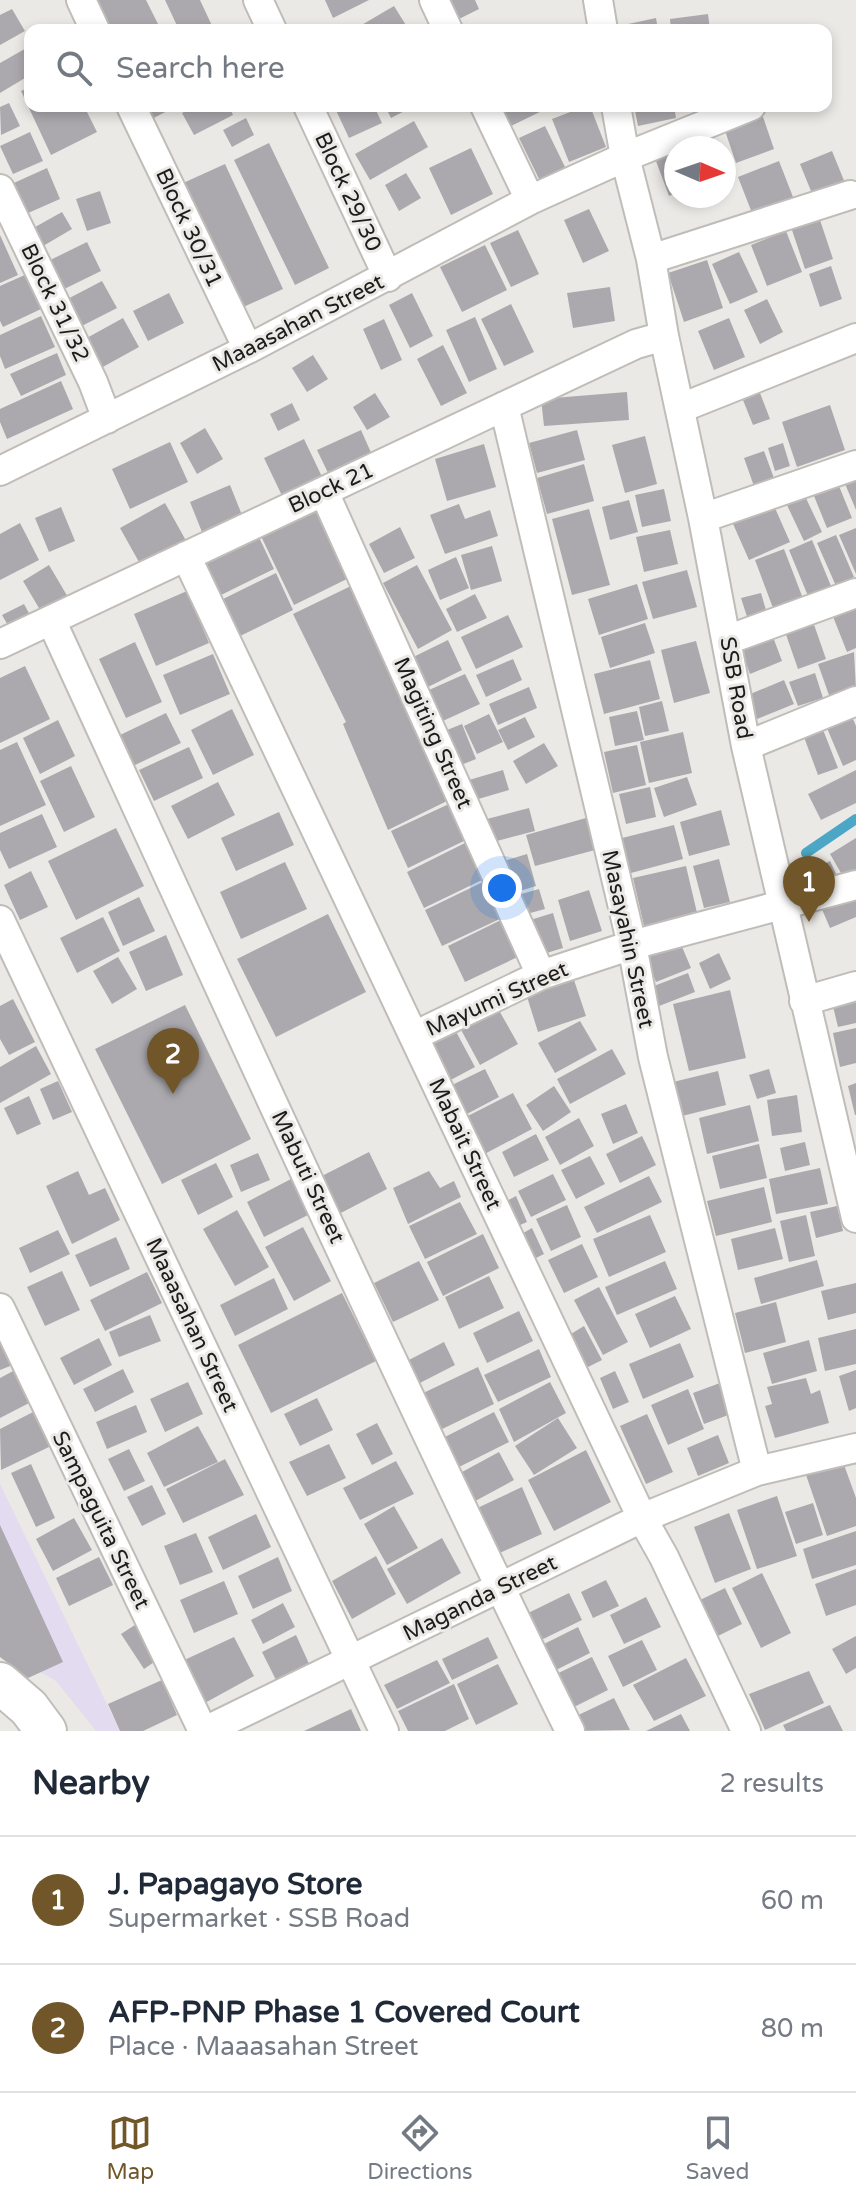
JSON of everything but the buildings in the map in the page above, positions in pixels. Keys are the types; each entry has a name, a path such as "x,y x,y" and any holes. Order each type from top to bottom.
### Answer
{"street":[{"path":"81,0 92,24"},
{"path":"258,0 269,24"},
{"path":"434,0 445,24"},
{"path":"598,0 602,24"},
{"name":"Block 30/31","path":"134,112 248,349"},
{"name":"Block 29/30","path":"311,112 388,277"},
{"path":"488,112 530,200"},
{"path":"617,112 625,157 736,112"},
{"name":"Maaasahan Street","path":"0,471 248,349 530,200 625,157"},
{"name":"SSB Road","path":"625,157 651,259 664,336 703,518 774,908 804,1001 856,1218"},
{"name":"Block 31/32","path":"0,189 93,382 107,419"},
{"path":"651,259 850,195"},
{"name":"Block 21","path":"0,644 636,344 664,336"},
{"path":"681,408 856,338"},
{"name":"Masayahin Street","path":"504,406 632,945 653,1057 757,1471"},
{"path":"703,518 856,465"},
{"name":"Magiting Street","path":"324,492 541,975"},
{"name":"Mabait Street","path":"186,556 746,1731"},
{"path":"727,640 856,593"},
{"name":"Mabuti Street","path":"51,620 500,1588 570,1731"},
{"path":"746,746 856,701"},
{"name":"Mayumi Street","path":"414,1036 541,975 632,945 856,885"},
{"name":"Maaasahan Street","path":"0,920 384,1731"},
{"path":"804,1001 856,986"},
{"name":"Sampaguita Street","path":"0,1308 204,1731"},
{"name":"Maganda Street","path":"204,1731 642,1518 757,1471 856,1448"},
{"path":"0,1683 29,1708 46,1731"}],"shaded area":[{"path":"0,1484 120,1731 96,1731 56,1681 0,1649"}],"waterway":[{"path":"806,853 856,819"}],"place":[{"name":"J. Papagayo Store","path":"809,922"},
{"name":"AFP-PNP Phase 1 Covered Court","path":"173,1094"}]}
